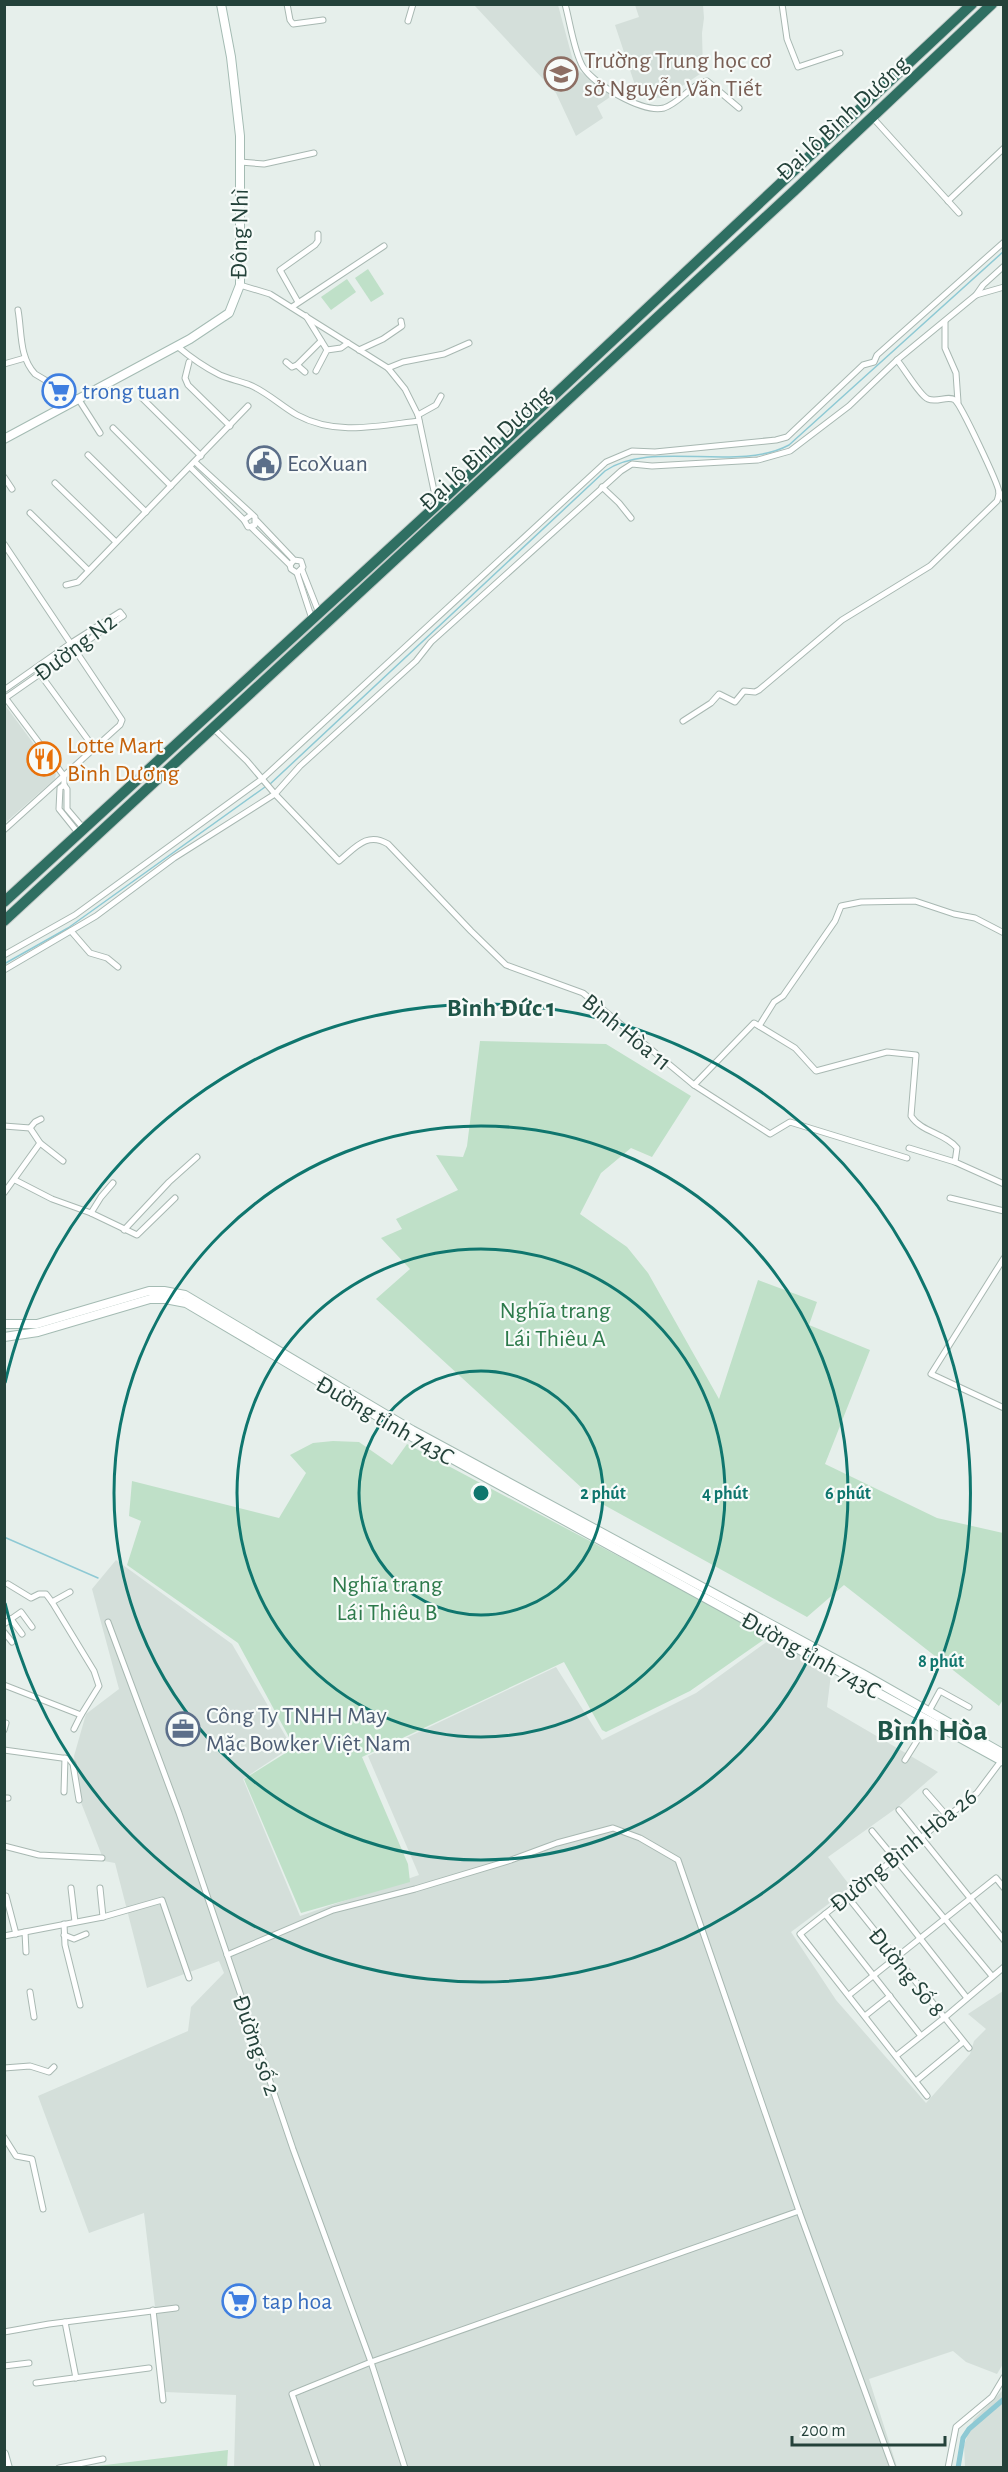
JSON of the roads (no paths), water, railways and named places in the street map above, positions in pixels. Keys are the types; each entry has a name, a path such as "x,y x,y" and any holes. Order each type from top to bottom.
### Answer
{"highway":[{"name":"Đại lộ Bình Dương","path":"4,902 436,505 972,4"},
{"name":"Đại lộ Bình Dương","path":"4,921 873,118 993,4"},
{"path":"786,180 795,190"},
{"path":"315,616 325,626"},
{"path":"203,720 214,729"}],"main road":[{"name":"Đông Nhì","path":"4,439 177,346 229,313 240,285 240,136 221,4"},
{"name":"Đường tỉnh 743C","path":"4,1324 37,1324 149,1291 185,1295 357,1401"},
{"name":"Đường tỉnh 743C","path":"4,1337 38,1332 150,1299 186,1303 357,1401 1003,1758"},
{"path":"4,2454 6,2467"}],"street":[{"path":"287,4 293,24 323,20"},
{"path":"408,21 412,4"},
{"path":"565,4 583,67 622,98 636,104 662,108 674,104 699,84 707,81 739,108"},
{"path":"782,4 787,39 798,67 840,53"},
{"path":"873,118 959,213"},
{"path":"948,201 1004,148"},
{"path":"240,162 264,164 314,153"},
{"path":"298,302 280,270 315,245 318,241 318,234"},
{"path":"874,362 877,355 1004,242"},
{"path":"291,307 384,246"},
{"path":"4,970 96,916 174,858 274,792 357,712 416,661 431,642 602,487 632,464 652,466 758,460 790,451 849,406 897,360 976,295 982,285 1004,266"},
{"path":"240,285 270,294 388,368 405,389 418,418 436,505"},
{"path":"976,295 1004,287"},
{"path":"18,310 25,358 35,374 79,400 100,433"},
{"path":"306,316 327,350"},
{"path":"359,350 383,339 402,326 401,321"},
{"path":"945,321 945,348 956,374 958,402 980,444 1004,500"},
{"path":"286,362 292,367 297,365 321,341"},
{"path":"327,350 341,348 348,343"},
{"path":"388,368 403,362 444,354 469,343"},
{"path":"177,346 190,357 220,375 252,386 296,414 331,427 362,429 418,418 436,405 441,396"},
{"path":"316,371 327,350"},
{"path":"4,364 25,358"},
{"path":"897,360 926,399 936,401 948,398 958,402"},
{"path":"189,362 185,378 188,385 230,426"},
{"path":"874,362 884,372"},
{"path":"4,956 75,915 262,779 606,462 632,451 666,451 787,437 863,365 874,362"},
{"path":"297,365 305,372"},
{"path":"142,398 201,456"},
{"path":"66,585 78,582 248,406"},
{"path":"113,428 171,486"},
{"path":"88,455 146,512"},
{"path":"195,462 251,515 292,562 291,569 299,572 315,616"},
{"path":"190,467 244,520 248,527 292,562 301,561 303,567 299,572"},
{"path":"4,477 12,489"},
{"path":"55,483 116,542"},
{"path":"602,487 619,502 631,518"},
{"path":"683,721 711,703 719,694 735,702 744,692 759,690 842,620 930,566 997,501 999,492"},
{"path":"30,513 88,570"},
{"path":"244,520 251,515"},
{"path":"252,528 256,521"},
{"path":"4,544 122,720 120,725 4,830"},
{"name":"Đường N2","path":"4,690 120,612 123,616 72,646 40,674 5,698"},
{"path":"40,674 94,748"},
{"path":"5,698 64,776 64,785 67,789 67,809 82,832"},
{"path":"214,729 274,792"},
{"name":"Bình Hòa 11","path":"274,792 339,861 362,841 371,838 380,839 388,844 471,932 506,965 583,993 694,1085 770,1134 790,1122 907,1158"},
{"path":"759,1026 774,1002 783,996 834,924 842,906 861,902 915,901 954,914 975,918 1004,933"},
{"path":"71,931 90,953 107,958 118,967"},
{"path":"694,1085 754,1023 795,1048 816,1071 887,1052 916,1055 911,1116 915,1123 949,1138 957,1148 955,1162"},
{"path":"30,1128 41,1119"},
{"path":"4,1126 30,1128"},
{"path":"30,1128 40,1143 63,1161"},
{"path":"4,1193 40,1143"},
{"path":"909,1148 955,1162 1004,1184"},
{"path":"124,1230 169,1182 197,1157"},
{"path":"15,1180 52,1199 92,1213 137,1235 175,1198"},
{"path":"92,1213 101,1197 113,1184"},
{"path":"950,1198 1004,1211"},
{"path":"1004,1257 931,1374 1004,1408"},
{"path":"8,1584 31,1598 39,1594 46,1594 97,1678 99,1686 74,1729"},
{"path":"52,1602 70,1592"},
{"path":"4,1624 21,1612 32,1627"},
{"path":"11,1619 22,1634"},
{"name":"Đường số 2","path":"108,1622 179,1813 293,2149 371,2362 405,2468"},
{"path":"4,1632 12,1642"},
{"path":"4,1685 81,1715"},
{"path":"905,1760 940,1691 969,1707"},
{"path":"4,1730 6,1723"},
{"path":"4,1750 69,1759 73,1764 79,1800"},
{"path":"64,1792 65,1758"},
{"name":"Đường Bình Hòa 26","path":"849,1995 800,1934 977,1793 1003,1758"},
{"path":"926,1792 947,1816"},
{"path":"899,1810 1004,1940"},
{"path":"227,1955 333,1910 415,1889 511,1860 557,1843 613,1828 640,1838 678,1860 799,2211 893,2468"},
{"path":"872,1831 992,1976"},
{"path":"4,1846 41,1855 102,1858"},
{"path":"871,1876 967,1998"},
{"path":"927,2096 849,1995 996,1878 1004,1888"},
{"path":"71,1888 75,1922"},
{"path":"100,1888 103,1917"},
{"path":"6,1896 16,1934"},
{"name":"Đường Số 8","path":"847,1896 969,2048"},
{"path":"4,1936 103,1917 162,1900 189,1978"},
{"path":"825,1914 921,2036"},
{"path":"64,1924 65,1945 80,2005"},
{"path":"25,1932 26,1952"},
{"path":"64,1935 74,1939 86,1934"},
{"path":"896,2056 1004,1967"},
{"path":"30,1992 34,2017"},
{"path":"865,2016 890,1996"},
{"path":"916,2081 963,2042"},
{"path":"4,2068 30,2066 49,2072 54,2067"},
{"path":"4,2137 18,2157 32,2159 43,2209"},
{"path":"318,2468 292,2394 371,2362 799,2211"},
{"path":"4,2332 176,2308"},
{"path":"153,2310 163,2400"},
{"path":"65,2322 76,2378"},
{"path":"4,2366 29,2363"},
{"path":"36,2383 149,2368"},
{"path":"948,2468 956,2427 992,2397 1004,2378"},
{"path":"59,2468 103,2459"}],"waterway":[{"path":"269,785 605,471 624,462 645,457 745,456 768,453 789,445 1004,251"},
{"path":"4,964 68,928 265,787"},
{"path":"4,1537 98,1578"},
{"path":"958,2468 963,2438 969,2429 1004,2399"}],"place":[{"name":"Trường Trung học cơ sở Nguyễn Văn Tiết","path":"561,74"},
{"name":"trong tuan","path":"59,391"},
{"name":"EcoXuan","path":"264,463"},
{"name":"Lotte Mart Bình Dương","path":"44,759"},
{"name":"Công Ty TNHH May Mặc Bowker Việt Nam","path":"183,1729"},
{"name":"tap hoa","path":"239,2301"}],"district":[{"name":"Bình Đức 1","path":"501,1007"},
{"name":"Bình Hòa","path":"932,1730"}],"park label":[{"name":"Nghĩa trang Lái Thiêu A","path":"555,1324"},
{"name":"Nghĩa trang Lái Thiêu B","path":"387,1598"}]}
